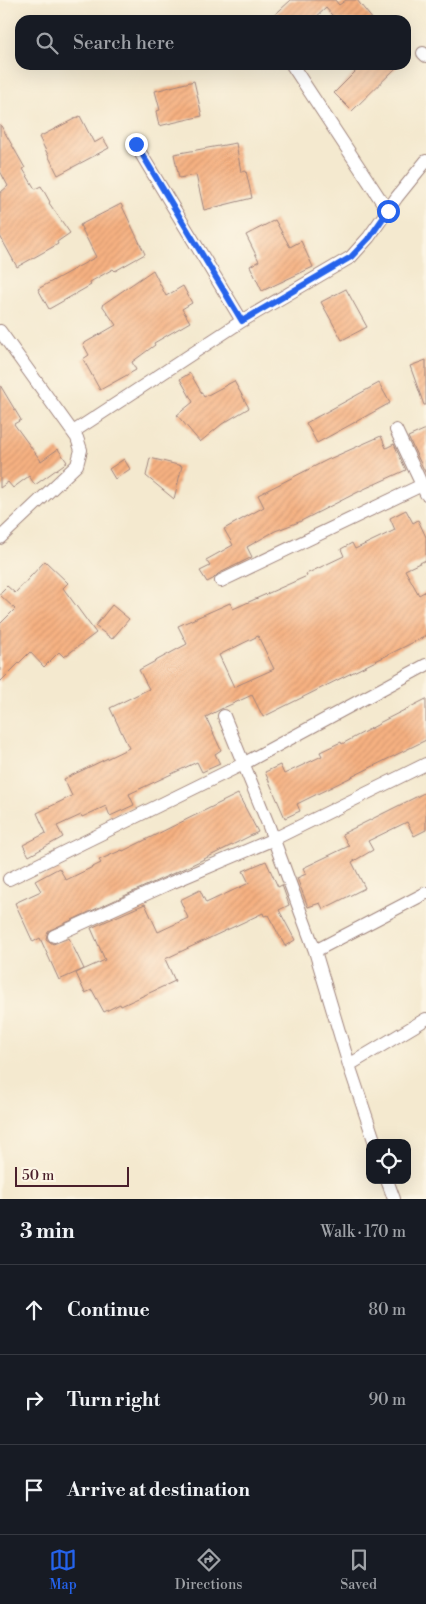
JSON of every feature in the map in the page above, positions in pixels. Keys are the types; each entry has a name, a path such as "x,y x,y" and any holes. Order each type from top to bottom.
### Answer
{"street":[{"path":"295,70 388,211"},
{"path":"136,144 242,321"},
{"path":"73,432 242,321 351,257 370,237 426,161"},
{"path":"0,331 73,432 81,450 76,465 0,538"},
{"path":"220,581 424,490 396,430"},
{"path":"9,879 243,764 426,665"},
{"path":"224,716 274,839 315,951 349,1065 374,1139"},
{"path":"54,936 166,884 274,839 426,764"},
{"path":"315,951 426,893"},
{"path":"349,1065 426,1019"},
{"path":"388,1184 394,1199"}],"building":[{"path":"291,0 335,0 339,5 346,0 357,0 369,15 332,15 326,8 318,15 274,15"},
{"path":"357,70 394,70 352,111 334,93"},
{"path":"194,81 202,116 159,126 156,111 160,110 155,91"},
{"path":"80,116 94,143 103,138 109,148 58,175 39,137"},
{"path":"0,124 35,189 41,186 49,203 70,233 57,242 58,244 17,267 0,236 0,193 8,186 0,171"},
{"path":"236,143 241,172 246,171 252,198 204,210 196,175 179,178 174,154"},
{"path":"121,204 145,254 115,271 113,269 90,282 91,285 49,309 38,289 96,257 80,225"},
{"path":"275,220 290,247 301,241 313,267 262,291 250,266 259,261 246,235"},
{"path":"153,270 166,296 183,286 192,303 182,309 190,322 154,343 155,345 132,362 136,370 100,390 83,359 89,355 83,344 116,325 102,305"},
{"path":"346,289 367,327 342,340 321,302"},
{"path":"426,360 426,405 424,405 410,366"},
{"path":"190,373 204,397 234,381 249,408 222,424 200,442 177,415 193,402 180,379"},
{"path":"379,383 390,403 317,443 306,423"},
{"path":"0,385 21,420 14,424 41,461 58,449 67,462 35,485 29,476 13,488 8,482 0,488"},
{"path":"426,429 426,474 408,437"},
{"path":"381,436 386,448 394,444 406,470 299,522 275,531 247,547 252,557 218,574 207,582 200,571 210,566 206,560 233,545 224,529 264,507 258,495 327,460"},
{"path":"150,458 182,466 174,499 146,476"},
{"path":"124,459 130,469 115,479 109,469"},
{"path":"406,510 413,523 418,520 426,537 426,560 405,570 419,595 426,591 426,636 263,717 252,695 206,717 221,750 215,754 220,764 202,772 197,762 129,794 134,805 110,816 106,806 57,826 63,837 29,856 23,845 46,833 37,813 72,796 64,779 129,748 110,708 149,689 139,670 187,644 178,626 230,603 233,609 307,576 306,574 344,556 341,549 352,543 355,549 395,530 390,518","holes":["258,636 274,669 234,687 219,655"]},
{"path":"45,561 68,583 63,588 96,633 64,657 59,652 44,667 30,652 0,682 0,624 15,609 0,593 7,586 15,593"},
{"path":"112,605 129,619 112,639 95,626"},
{"path":"426,699 426,740 297,804 300,811 285,818 265,772 280,765 284,774 322,756 320,752 341,742 342,744"},
{"path":"426,792 426,830 414,836 407,822 368,841 373,850 352,862 365,888 323,909 320,903 308,907 297,878 306,874 303,868 349,846 342,834"},
{"path":"238,794 258,832 48,931 46,939 53,944 69,938 84,969 59,980 40,938 33,942 15,903 41,891 35,881 59,868 66,880 101,863 99,860 123,851"},
{"path":"266,861 278,887 282,885 289,905 279,910 295,940 285,946 268,915 264,916 263,913 165,959 175,981 121,1006 120,1004 104,1012 92,990 85,993 76,973 105,960 91,928 145,904 158,932 188,918 180,900 200,890 206,903 249,883 243,871"}],"route":[{"path":"136,144 242,321 351,257 370,237 388,211"}]}
